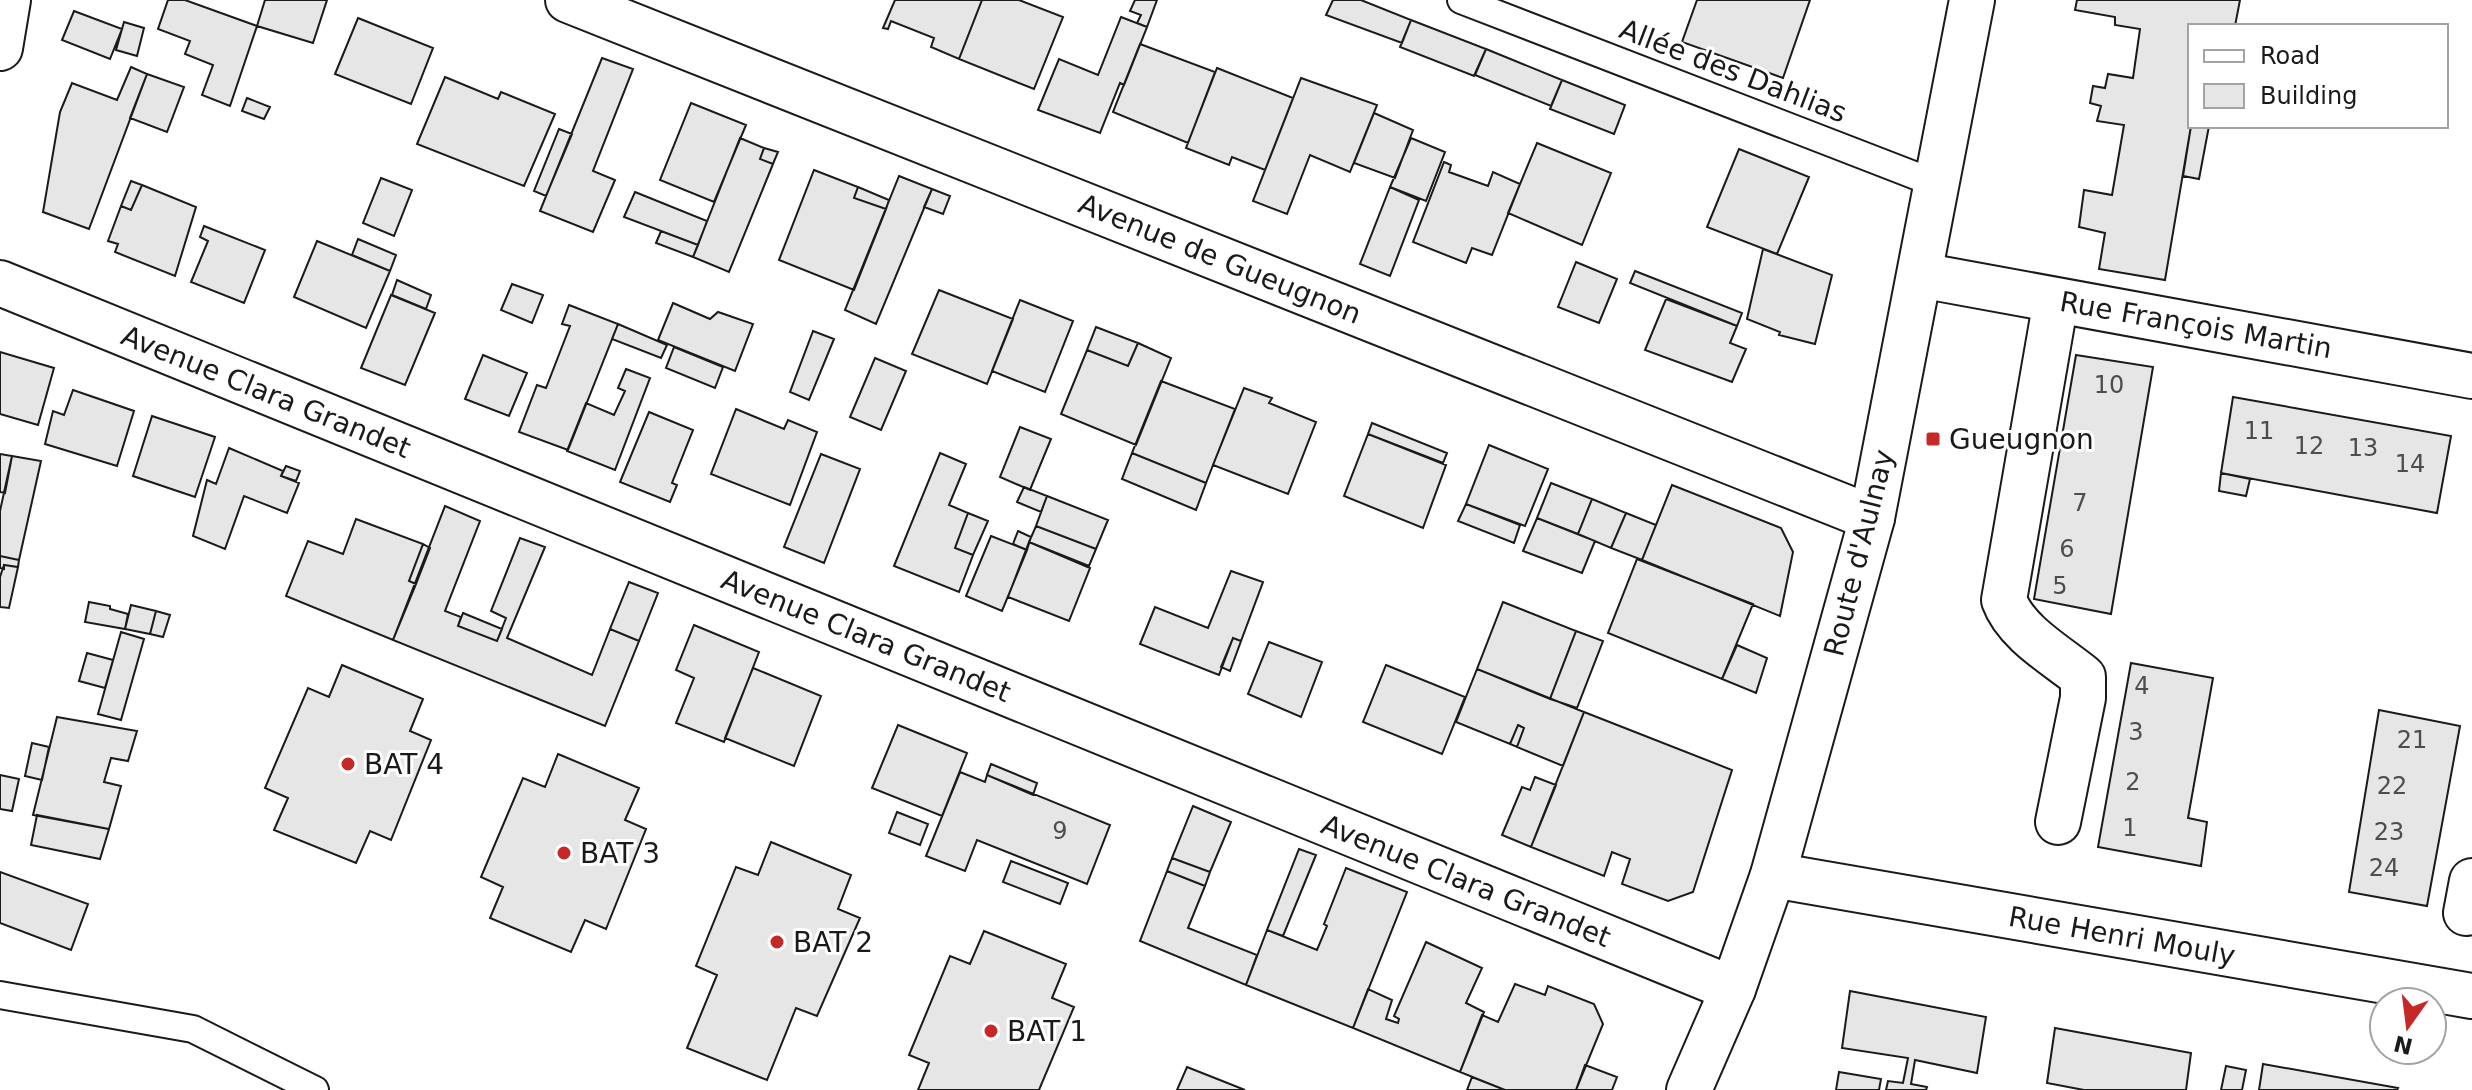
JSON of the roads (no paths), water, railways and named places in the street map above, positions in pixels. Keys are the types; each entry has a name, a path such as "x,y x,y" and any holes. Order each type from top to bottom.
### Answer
{"street":[{"name":"Avenue de Gueugnon","path":"568,0 1872,518"},
{"name":"Route d'Aulnay","path":"1689,1090 1733,989 1773,875 1872,518 1972,0"},
{"name":"Rue François Martin","path":"1920,275 2472,376"},
{"name":"Avenue Clara Grandet","path":"0,283 1733,989"},
{"path":"2056,300 2004,600 2010,615 2020,626 2083,677 2083,698 2058,822"},
{"name":"Rue Henri Mouly","path":"1773,875 2472,996"}],"lane":[{"name":"Allée des Dahlias","path":"1461,0 1937,184"},
{"path":"0,995 193,1029 315,1090"}],"place":[{"name":"Gueugnon","path":"1933,439"},
{"name":"BAT 4","path":"348,764"},
{"name":"BAT 3","path":"564,853"},
{"name":"BAT 2","path":"777,942"},
{"name":"BAT 1","path":"991,1031"}]}
